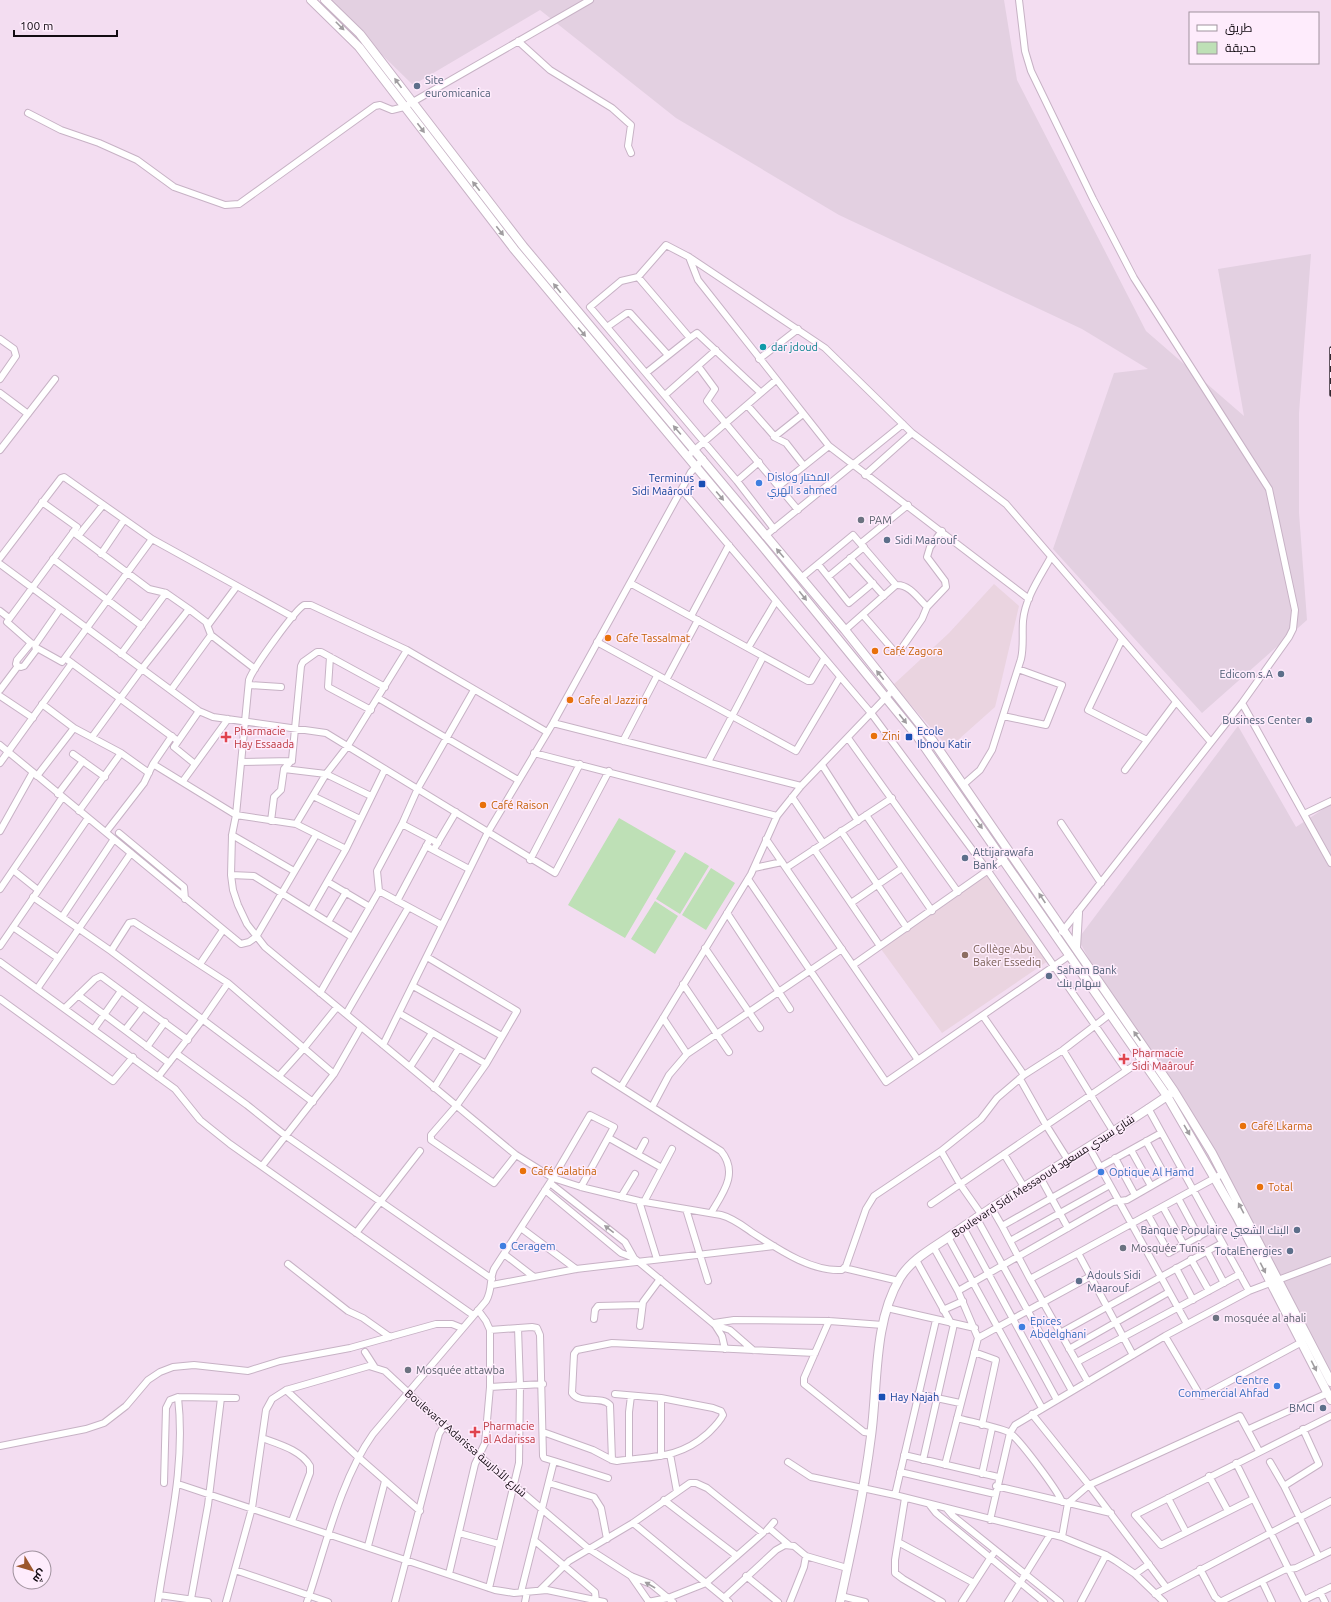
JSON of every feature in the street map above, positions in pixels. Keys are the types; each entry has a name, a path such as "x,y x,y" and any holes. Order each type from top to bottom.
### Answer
{"street":[{"path":"311,0 359,47 408,105 532,257 845,630 933,741 1064,930 1222,1174 1279,1279 1331,1382"},
{"path":"325,0 360,34 408,105 514,249 763,547 916,736 1004,860 1142,1060 1171,1094 1214,1178 1302,1342 1329,1397 1249,1429"},
{"path":"28,113 55,128 99,143 137,160 174,187 225,205 233,206 239,204 375,106 380,105 392,110 408,105 590,0"},
{"path":"1019,0 1025,51 1031,71 1093,199 1134,278 1264,480 1272,499 1293,596 1295,620 1289,637 1242,703 1210,741 1058,938"},
{"path":"518,41 550,70 612,108 630,125 628,146 631,153"},
{"path":"774,529 737,481 590,306 620,281 638,277 666,245 689,257 829,351 912,433 1006,504 1210,741"},
{"path":"689,257 698,280 829,446 852,466 908,505 1029,599"},
{"path":"638,277 690,338"},
{"path":"608,328 627,313 630,313 668,356"},
{"path":"759,359 798,329"},
{"path":"646,373 697,333 760,392"},
{"path":"0,339 14,349 16,354 15,359 0,379"},
{"path":"665,395 716,350"},
{"path":"698,366 715,389 707,401 798,510"},
{"path":"0,450 55,379"},
{"path":"687,457 760,392 776,380"},
{"path":"0,393 28,414"},
{"path":"746,405 774,437 786,443 804,466"},
{"path":"654,417 661,411"},
{"path":"774,437 803,414"},
{"path":"763,547 774,529 903,424"},
{"path":"865,475 912,433"},
{"path":"779,486 829,446"},
{"path":"382,1045 413,986 488,832 553,723 695,466 703,459"},
{"path":"737,481 759,462"},
{"path":"0,558 62,477 152,539 293,617"},
{"path":"682,490 871,713 988,871 1053,967 1126,1070"},
{"path":"42,502 77,527 76,534"},
{"path":"0,620 4,614 32,587 53,559 103,505"},
{"path":"828,576 908,505"},
{"path":"102,554 124,520"},
{"path":"863,615 894,651 898,652 922,619 927,607 946,587 945,581 927,557 930,547 942,531"},
{"path":"76,534 150,590 166,593 188,609 208,625 211,635 255,668"},
{"path":"801,578 852,536 862,545 896,585"},
{"path":"4,614 7,624 34,645 61,662 152,539"},
{"path":"691,616 729,545"},
{"path":"964,784 980,770 992,750 1018,669 1023,648 1023,620 1029,599 1051,557"},
{"path":"850,558 884,596"},
{"path":"53,559 142,626"},
{"path":"0,564 199,711 213,717 297,727 326,733 418,788 530,860 556,874 609,771"},
{"path":"818,564 849,603 873,583"},
{"path":"630,583 810,681 824,659"},
{"path":"845,630 896,585 902,585 908,588 927,607"},
{"path":"208,625 237,586"},
{"path":"121,654 166,593"},
{"path":"748,648 776,601"},
{"path":"547,732 407,650 312,605 301,606 251,675 236,815 232,835 231,875 233,890 247,924 274,955 434,1088 457,1105 516,1155 551,1181 625,1242 636,1260"},
{"path":"0,690 18,666 24,666 34,645 60,609"},
{"path":"92,737 141,669 188,609"},
{"path":"666,680 698,620"},
{"path":"171,690 211,635"},
{"path":"1122,639 1088,710 1147,740"},
{"path":"597,642 796,751 840,677"},
{"path":"296,824 326,774 348,747 407,650"},
{"path":"271,821 274,796 282,789 284,769 292,761 297,727 301,666 306,660 317,652 321,652 385,687"},
{"path":"330,657 328,686 371,710"},
{"path":"708,762 764,657"},
{"path":"65,658 178,741"},
{"path":"0,763 72,664"},
{"path":"1003,716 1046,725 1062,685 1018,669"},
{"path":"623,741 657,676"},
{"path":"249,685 281,687"},
{"path":"320,993 379,891 377,871 402,824 418,788 445,738 474,690"},
{"path":"620,1087 748,879 776,816 801,786 892,691"},
{"path":"0,696 33,718"},
{"path":"378,698 518,780"},
{"path":"1125,770 1176,702"},
{"path":"1242,703 1331,863"},
{"path":"42,704 74,728 121,753 149,773"},
{"path":"195,764 175,748 174,745 199,711"},
{"path":"183,781 228,719"},
{"path":"553,723 801,786"},
{"path":"0,831 35,774 74,728"},
{"path":"106,832 144,784 153,764 172,736"},
{"path":"848,738 958,892"},
{"path":"0,745 241,944 249,942 256,936 316,835"},
{"path":"79,811 121,753"},
{"path":"534,753 609,771 776,816"},
{"path":"73,754 105,777"},
{"path":"0,889 83,761"},
{"path":"241,762 292,761"},
{"path":"153,764 183,781 236,815 296,824 346,849"},
{"path":"530,860 580,764"},
{"path":"822,765 858,821"},
{"path":"284,769 326,774 371,796"},
{"path":"311,910 346,849 385,769"},
{"path":"313,796 360,819"},
{"path":"792,797 823,843"},
{"path":"786,868 892,798"},
{"path":"1304,814 1331,801"},
{"path":"434,850 456,812"},
{"path":"866,815 932,911"},
{"path":"0,946 88,818"},
{"path":"1061,823 1101,883"},
{"path":"402,824 438,842"},
{"path":"841,831 907,928"},
{"path":"119,833 184,887 185,898"},
{"path":"232,835 294,871"},
{"path":"396,901 430,838"},
{"path":"62,916 114,839"},
{"path":"766,839 918,1060"},
{"path":"426,846 469,869"},
{"path":"814,849 880,946"},
{"path":"37,989 131,854"},
{"path":"853,965 1004,860"},
{"path":"754,868 782,862"},
{"path":"851,903 902,868"},
{"path":"13,870 38,890"},
{"path":"231,875 252,875 311,910 352,938"},
{"path":"748,879 885,1081 888,1082 1070,955"},
{"path":"328,882 370,907"},
{"path":"379,891 442,925"},
{"path":"328,922 346,892"},
{"path":"33,897 111,951 314,1102"},
{"path":"346,1014 408,908"},
{"path":"727,913 790,1009"},
{"path":"1076,948 1078,913"},
{"path":"111,951 132,921 228,983 334,1074"},
{"path":"13,926 58,958"},
{"path":"200,964 223,930"},
{"path":"705,948 760,1028"},
{"path":"652,1107 669,1075 687,1054 842,949"},
{"path":"427,957 517,1011 486,1064 457,1105 431,1135 432,1141 494,1183 516,1155"},
{"path":"0,962 94,1029 181,1095 204,1124 356,1233 486,1321 490,1330 490,1387 485,1443 475,1464 449,1574"},
{"path":"65,1008 98,977 106,979 188,1040"},
{"path":"158,1077 188,1040 228,983"},
{"path":"683,984 729,1052"},
{"path":"413,986 502,1036"},
{"path":"94,1029 121,991"},
{"path":"78,995 169,1063"},
{"path":"0,999 113,1081 132,1057"},
{"path":"125,1030 143,1007"},
{"path":"279,1076 337,1007"},
{"path":"399,1013 486,1064"},
{"path":"844,1268 866,1209 874,1196 941,1150 981,1119 997,1098 1022,1077 1063,1050 1110,1014"},
{"path":"983,1016 1022,1077 1046,1125 1068,1160"},
{"path":"663,1018 687,1054"},
{"path":"147,1047 165,1022"},
{"path":"262,1166 314,1102 334,1074 361,1026"},
{"path":"410,1067 432,1033"},
{"path":"434,1088 459,1048"},
{"path":"1063,1050 1089,1095 1113,1131"},
{"path":"177,1054 247,1105 286,1136 492,1282 534,1277 636,1260 700,1255 774,1246"},
{"path":"931,1204 1142,1060"},
{"path":"595,1071 721,1150 726,1156 729,1167 729,1182 711,1213"},
{"name":"Boulevard Sidi Messaoud شارع سيدي مسعود","path":"840,1599 863,1488 872,1433 882,1325 887,1308 899,1281 907,1269 916,1260 979,1215 1171,1094"},
{"path":"1148,1108 1249,1291"},
{"path":"306,1602 357,1456 373,1434 476,1313 491,1293 494,1269 551,1181 590,1115 614,1127 581,1188"},
{"path":"1002,1226 1052,1198 1115,1158 1161,1133"},
{"path":"608,1138 662,1168"},
{"path":"638,1154 645,1141"},
{"path":"1146,1141 1166,1177"},
{"path":"1089,1147 1187,1324"},
{"path":"657,1259 641,1202 672,1149"},
{"path":"941,1150 979,1215 1003,1264 1072,1391"},
{"path":"1131,1150 1151,1186"},
{"path":"356,1233 420,1151"},
{"path":"1004,1154 1024,1187"},
{"path":"1115,1158 1135,1195"},
{"path":"958,1291 1114,1202 1135,1195 1181,1169"},
{"path":"621,1197 635,1174"},
{"path":"1030,1279 1222,1174"},
{"path":"1040,1177 1068,1228"},
{"path":"551,1181 641,1202 711,1213 731,1218 774,1246 804,1262 823,1268 834,1270 844,1268 899,1281"},
{"path":"1010,1241 1110,1185"},
{"path":"545,1190 621,1252 636,1260 714,1324 722,1336 725,1349"},
{"path":"1178,1198 1199,1237"},
{"path":"991,1207 1088,1382"},
{"path":"1163,1207 1184,1245"},
{"path":"686,1209 708,1281"},
{"path":"1148,1215 1168,1252 1170,1253 1214,1228"},
{"path":"963,1227 1057,1400"},
{"path":"520,1228 576,1270"},
{"path":"948,1237 1042,1408"},
{"path":"1060,1333 1222,1243"},
{"path":"934,1248 963,1301 978,1338 945,1465"},
{"path":"1207,1251 1224,1283"},
{"path":"1078,1253 1133,1355"},
{"path":"504,1254 534,1277"},
{"path":"916,1260 943,1310 952,1323 923,1460"},
{"path":"1191,1260 1209,1292"},
{"path":"990,1520 998,1478 1010,1433 1015,1424 1165,1336 1249,1291 1331,1260"},
{"path":"288,1264 348,1311 363,1318 390,1337"},
{"path":"1176,1268 1193,1300"},
{"path":"1077,1362 1240,1274"},
{"path":"978,1338 1091,1276"},
{"path":"640,1326 642,1305 660,1280"},
{"path":"1069,1349 1169,1292"},
{"path":"943,1310 963,1301"},
{"path":"594,1319 595,1310 598,1306 642,1305"},
{"path":"887,1308 975,1328"},
{"path":"714,1324 734,1320 829,1321 882,1325"},
{"path":"895,1495 936,1320"},
{"path":"829,1321 804,1378 805,1386 864,1432 872,1433"},
{"path":"0,1446 86,1429 104,1423 126,1406 148,1380 160,1372 173,1367 200,1366 248,1371 280,1361 350,1348 441,1323 452,1324 462,1328"},
{"path":"714,1324 730,1330 753,1350"},
{"path":"490,1330 535,1327 539,1331 543,1384 543,1456 544,1458 608,1478"},
{"path":"489,1588 519,1463 520,1385 518,1328"},
{"path":"1165,1336 1202,1396 1302,1342"},
{"path":"612,1460 610,1405 606,1401 576,1398 572,1394 574,1356 576,1351 608,1343 815,1353"},
{"path":"364,1352 374,1366"},
{"path":"974,1352 996,1360 982,1425"},
{"path":"226,1602 252,1508 262,1438 268,1407 272,1399 286,1390 369,1366 374,1366"},
{"name":"Boulevard Adarissa شارع الأدارسة","path":"374,1366 385,1371 444,1426 589,1549 630,1576 651,1584 673,1602"},
{"path":"490,1387 543,1384"},
{"path":"286,1390 357,1456 420,1511"},
{"path":"543,1432 593,1450 612,1460 661,1456 679,1452 705,1436 719,1423 723,1415 718,1409 661,1398 615,1394"},
{"path":"918,1394 960,1403"},
{"path":"629,1459 629,1412 631,1396"},
{"path":"158,1602 178,1484 181,1449 178,1397"},
{"path":"164,1483 167,1405 170,1400 178,1397 236,1398"},
{"path":"191,1599 208,1505 221,1398"},
{"path":"661,1398 661,1456"},
{"path":"1032,1414 1111,1513 1166,1587"},
{"path":"1065,1503 1089,1485 1240,1416 1249,1429 1259,1451"},
{"path":"1253,1499 1161,1545 1135,1515 1209,1476 1331,1416"},
{"path":"957,1418 1010,1433 1040,1468 1065,1503 1062,1537"},
{"path":"395,1602 439,1434 444,1426"},
{"path":"982,1474 992,1428"},
{"path":"1284,1486 1319,1464 1303,1429"},
{"path":"262,1438 285,1446 301,1456 310,1466 310,1472 292,1521"},
{"path":"670,1454 677,1492"},
{"path":"904,1455 998,1478"},
{"path":"525,1602 524,1592 534,1540 554,1461"},
{"path":"788,1462 810,1477 895,1495 1062,1537 1106,1555 1134,1574 1164,1602"},
{"path":"1270,1462 1300,1517 1319,1557"},
{"path":"1236,1463 1269,1532 1305,1601 1331,1587"},
{"path":"900,1472 995,1494"},
{"path":"1209,1476 1228,1511"},
{"path":"368,1546 385,1481"},
{"path":"549,1483 594,1497 601,1508 607,1539"},
{"path":"540,1590 564,1565 632,1523 690,1483 702,1485 763,1534"},
{"path":"178,1484 368,1546 489,1588 501,1591 524,1592 540,1590 604,1602"},
{"path":"996,1486 1111,1513"},
{"path":"905,1498 894,1567 896,1573 903,1579 942,1602"},
{"path":"1168,1498 1186,1532"},
{"path":"664,1500 737,1556"},
{"path":"1155,1594 1269,1532 1331,1501"},
{"path":"929,1504 936,1513 1044,1602"},
{"path":"947,1509 953,1516 1060,1602"},
{"path":"649,1602 668,1598 706,1583 763,1534 774,1522"},
{"path":"632,1523 726,1600 746,1576 780,1546 794,1546 806,1556 847,1568"},
{"path":"769,1528 789,1545"},
{"path":"459,1533 499,1544"},
{"path":"1008,1602 1050,1535"},
{"path":"534,1540 595,1592 596,1601"},
{"path":"898,1542 974,1583"},
{"path":"962,1602 996,1550"},
{"path":"1200,1569 1215,1597 1220,1602 1284,1570 1296,1568 1331,1551"},
{"path":"1080,1602 1106,1555"},
{"path":"790,1602 804,1567 806,1556"},
{"path":"1134,1574 1149,1564"},
{"path":"235,1570 309,1594 328,1602"},
{"name":"Boulevard Adarissa شارع الأدارسة","path":"630,1576 649,1602"},
{"path":"746,1576 778,1602"},
{"path":"1262,1581 1272,1602"},
{"path":"1320,1592 1325,1602"},
{"path":"159,1595 208,1602"},
{"path":"840,1599 865,1602"}],"shaded area":[{"path":"326,0 1004,0 1017,80 1146,331 1244,416 1218,269 1311,254 1299,413 1299,513 1307,620 1202,713 1053,549 1114,373 1148,369 1082,329 839,215 676,118 540,10 413,85"},
{"path":"994,584 1019,606 995,707 949,748 893,685 949,633"},
{"path":"1238,726 1296,827 1331,804 1331,1398 1078,939"},
{"name":"Collège Abu Baker Essediq","path":"988,874 1048,961 942,1033 881,949"}],"green space":[{"path":"619,818 676,851 625,938 568,905"},
{"path":"685,852 709,866 680,914 656,899"},
{"path":"711,868 735,883 706,930 682,915"},
{"path":"655,901 678,916 655,954 631,939"}],"railway":[{"path":"1331,348 1331,395"}],"place":[{"name":"Site euromicanica","path":"417,86"},
{"name":"dar jdoud","path":"763,347"},
{"name":"Dislog المختار الهري s ahmed","path":"759,483"},
{"name":"Terminus Sidi Maârouf","path":"702,484"},
{"name":"PAM","path":"861,520"},
{"name":"Sidi Maarouf","path":"887,540"},
{"name":"Cafe Tassalmat","path":"608,638"},
{"name":"Café Zagora","path":"875,651"},
{"name":"Edicom s.A","path":"1281,674"},
{"name":"Cafe al Jazzira","path":"570,700"},
{"name":"Business Center","path":"1309,720"},
{"name":"Zini","path":"874,736"},
{"name":"Pharmacie Hay Essaada","path":"226,737"},
{"name":"Ecole Ibnou Katir","path":"909,737"},
{"name":"Café Raison","path":"483,805"},
{"name":"Attijarawafa Bank","path":"965,858"},
{"name":"Collège Abu Baker Essediq","path":"965,955"},
{"name":"Saham Bank سهام بنك","path":"1049,976"},
{"name":"Pharmacie Sidi Maârouf","path":"1124,1059"},
{"name":"Café Lkarma","path":"1243,1126"},
{"name":"Café Galatina","path":"523,1171"},
{"name":"Optique Al Hamd","path":"1101,1172"},
{"name":"Total","path":"1260,1187"},
{"name":"Banque Populaire البنك الشعبي","path":"1297,1230"},
{"name":"Ceragem","path":"503,1246"},
{"name":"Mosquée Tunis","path":"1123,1248"},
{"name":"TotalEnergies","path":"1290,1251"},
{"name":"Adouls Sidi Maarouf","path":"1079,1281"},
{"name":"mosquée al ahali","path":"1216,1318"},
{"name":"Epices Abdelghani","path":"1022,1327"},
{"name":"Mosquée attawba","path":"408,1370"},
{"name":"Centre Commercial Ahfad","path":"1277,1386"},
{"name":"Hay Najah","path":"882,1397"},
{"name":"BMCI","path":"1323,1408"},
{"name":"Pharmacie al Adarissa","path":"475,1432"}]}
